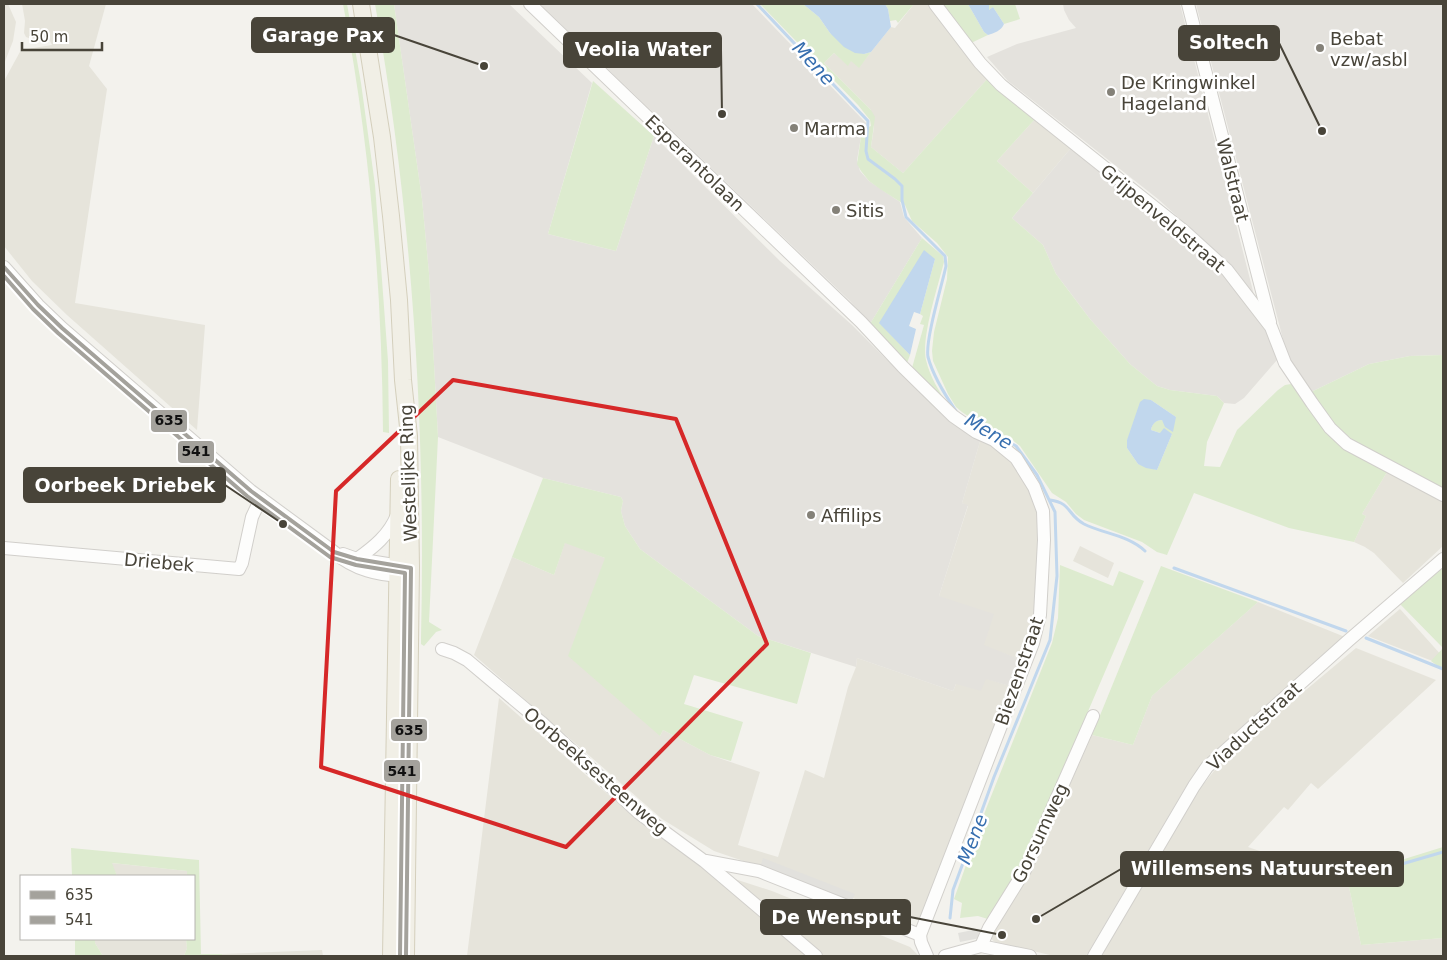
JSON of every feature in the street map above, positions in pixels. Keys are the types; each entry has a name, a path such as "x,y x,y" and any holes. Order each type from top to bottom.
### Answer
{"main road":[{"name":"Westelijke Ring","path":"361,4 378,110 388,196 399,300 403,380 409,436 391,956"},
{"name":"Westelijke Ring","path":"403,380 399,439 398,513 404,571 406,956"}],"street":[{"name":"Esperantolaan","path":"530,4 861,322"},
{"name":"Grijpenveldstraat","path":"935,4 980,63 1001,85 1184,231 1227,270 1271,327 1285,363 1330,428 1347,444 1443,495"},
{"name":"Walstraat","path":"1188,4 1271,327"},
{"path":"4,267 38,305 62,328 251,491 356,568 404,571"},
{"name":"Biezenstraat","path":"861,322 953,416 976,432 994,440 1016,458 1034,487 1042,511 1043,582 1040,615 1033,643 920,935"},
{"name":"Driebek","path":"4,548 239,569 252,517 261,498"},
{"path":"357,559 387,534 398,513"},
{"path":"334,552 404,571"},
{"name":"Viaductstraat","path":"1094,956 1207,767 1443,559"},
{"name":"Oorbeeksesteenweg","path":"442,649 467,660 541,722 640,813 704,861 816,956"},
{"name":"Gorsumweg","path":"981,946 989,928 1025,870 1092,716"},
{"path":"704,861 759,871 897,924 920,935 927,956"},
{"path":"944,956 981,946 1030,956"}],"highlighted area":[{"path":"453,380 676,419 767,644 566,847 321,767 336,491"}],"shaded area":[{"path":"4,4 8,4 16,22 13,41 4,64"},
{"path":"22,4 106,4 89,66 107,89 75,303 205,325 197,430 67,315 32,281 4,246 4,81 21,50 52,45 48,37 34,40 26,37 24,33 25,21"},
{"path":"394,4 509,4 592,83 548,234 616,251 654,136 780,261 852,325 901,374 981,438 962,503 968,505 939,596 994,614 984,645 1024,661 1013,687 986,679 981,691 956,684 953,691 857,658 856,667 758,636 640,549 625,526 621,511 623,501 621,497 543,478 438,437 429,273 422,199"},
{"path":"540,4 752,4 866,123 865,129 862,131 857,160 860,171 869,181 900,202 904,217 922,238 870,324 850,301"},
{"path":"914,4 929,4 944,20 988,78 903,173 871,147 874,127 871,110 824,63 834,53 848,65 851,60 859,67 891,27 895,28"},
{"path":"1063,4 1180,4 1254,295 1210,246 1158,199 1008,81 987,57 1017,44 1076,28 1069,20"},
{"path":"1196,4 1443,4 1443,355 1410,356 1369,364 1311,392 1292,364 1285,347"},
{"path":"1036,118 1071,148 1033,193 997,161"},
{"path":"1071,148 1220,269 1246,301 1266,331 1277,360 1244,398 1235,404 1224,403 1217,396 1170,390 1157,386 1130,364 1090,319 1056,274 1043,245 1012,218"},
{"path":"981,438 1011,459 1035,500 1039,521 1038,600 1024,661 984,646 939,596 968,506 962,503"},
{"path":"1387,472 1443,500 1443,546 1403,583 1374,553 1354,542 1366,516 1362,514"},
{"path":"565,542 605,558 660,736 663,730 710,755 760,772 738,845 778,857 805,770 824,778 857,658 953,691 956,684 985,678 1013,687 925,914 917,920 714,851 662,819 474,655 512,557 554,575"},
{"path":"1080,546 1114,563 1108,578 1073,561"},
{"path":"1258,602 1345,637 1195,774 1086,956 1054,956 995,942 990,938 1039,854 1092,735 1133,745 1152,696"},
{"path":"1400,609 1442,656 1435,662 1368,636"},
{"path":"1356,648 1436,680 1318,789 1311,783 1288,810 1284,807 1248,847 1340,879 1349,887 1361,945 1443,938 1443,956 1102,956 1194,796 1214,771 1240,745"},
{"path":"499,698 638,821 707,870 772,891 910,947 919,956 467,956"},
{"path":"763,858 855,894 851,903 760,867"},
{"path":"111,863 187,871 187,875 117,875"},
{"path":"978,929 980,938 960,942 958,933"},
{"path":"95,940 186,940 187,948 184,956 103,956"},
{"path":"322,950 323,956 222,956 222,954"}],"green space":[{"path":"343,4 347,4 361,83 375,185 388,361 389,433 383,432 380,325 373,217 360,110"},
{"path":"375,4 394,4 422,199 429,273 438,437 429,622 442,630 436,632 424,646 421,644 421,479 414,320 398,161"},
{"path":"760,4 803,4 819,17 830,33 864,54 871,52 859,68 851,61 848,66 834,53 824,63 871,110 875,117 871,147 903,173 988,78 1036,118 997,161 1033,193 1012,218 1043,245 1056,274 1090,319 1130,364 1157,386 1170,390 1217,396 1224,403 1207,442 1204,466 1220,467 1237,430 1278,390 1285,385 1291,384 1299,391 1319,419 1387,472 1362,514 1366,516 1354,542 1289,528 1194,493 1167,555 1157,552 1142,542 1084,520 1066,502 1052,493 1020,446 962,412 956,407 948,394 933,361 932,351 934,332 947,279 948,257 937,243 912,221 905,205 869,181 861,171 857,164 862,130 871,126 870,120 858,105","holes":["1151,400 1176,417 1165,423 1162,420 1157,421 1152,426 1151,430 1172,434 1157,470 1138,464 1127,448 1127,440"]},
{"path":"885,4 914,4 898,23 896,20 890,21"},
{"path":"940,4 968,4 984,32 988,35 971,43"},
{"path":"989,4 1015,4 1020,19 1004,24 993,7 989,10"},
{"path":"593,81 654,136 616,251 548,234"},
{"path":"922,238 943,256 944,262 931,312 925,350 930,372 948,405 912,368 924,325 920,324 923,316 920,314 935,259 880,323 910,355 907,363 870,324"},
{"path":"1443,355 1443,489 1354,441 1331,421 1311,392 1369,364 1410,356"},
{"path":"543,478 621,497 623,501 621,511 625,526 640,549 758,636 811,653 797,704 694,675 684,704 743,722 731,761 710,755 663,730 660,736 568,656 605,558 565,543 554,575 512,557"},
{"path":"1060,565 1113,586 1119,571 1144,581 1019,872 991,920 978,916 960,918 962,903 954,899 986,809 1052,643 1058,618"},
{"path":"1161,566 1258,602 1152,696 1133,745 1092,735"},
{"path":"1443,566 1443,648 1400,604"},
{"path":"1443,648 1443,670 1431,661"},
{"path":"1443,847 1443,938 1361,945 1349,887 1340,879"},
{"path":"71,848 199,860 201,954 222,954 222,956 184,956 187,948 186,940 195,940 195,875 187,875 187,871 112,863 117,875 72,875"},
{"path":"75,940 95,940 103,956 75,956"}],"water":[{"path":"803,4 885,4 888,9 891,27 871,52 864,54 855,53 844,47 830,33 819,17"},
{"path":"968,4 989,4 989,10 993,7 1004,24 1003,26 988,35 984,32"},
{"path":"924,250 935,259 920,314 914,312 909,326 916,329 910,355 879,323"},
{"path":"1144,399 1151,400 1176,417 1173,432 1165,427 1162,420 1153,424 1151,430 1160,433 1164,428 1172,434 1157,470 1138,464 1127,448 1127,440 1140,402"}],"waterway":[{"name":"Mene","path":"757,4 868,121 866,151 868,159 902,186 902,200 906,217 945,256 946,266 931,326 928,357 936,378 956,411"},
{"name":"Mene","path":"950,918 953,890 994,777 1050,640 1057,576 1055,512 1037,475 1016,446 998,436"},
{"path":"1050,500 1062,504 1084,524 1131,541 1145,551"},
{"path":"1174,568 1346,631"},
{"path":"1366,638 1443,669"},
{"path":"1347,880 1443,852"}],"transit line":[{"name":"635","path":"4,267 38,305 62,328 251,491 334,552 357,559 411,568 406,956"},
{"name":"541","path":"4,276 33,309 58,333 247,496 330,557 356,565 405,573 400,956"}],"place":[{"name":"Bebat vzw/asbl","path":"1320,48"},
{"name":"Garage Pax","path":"484,66"},
{"name":"De Kringwinkel Hageland","path":"1111,92"},
{"name":"Veolia Water","path":"722,114"},
{"name":"Marma","path":"794,128"},
{"name":"Soltech","path":"1322,131"},
{"name":"Sitis","path":"836,210"},
{"name":"Affilips","path":"811,515"},
{"name":"Oorbeek Driebek","path":"283,524"},
{"name":"Willemsens Natuursteen","path":"1036,919"},
{"name":"De Wensput","path":"1002,935"}]}
